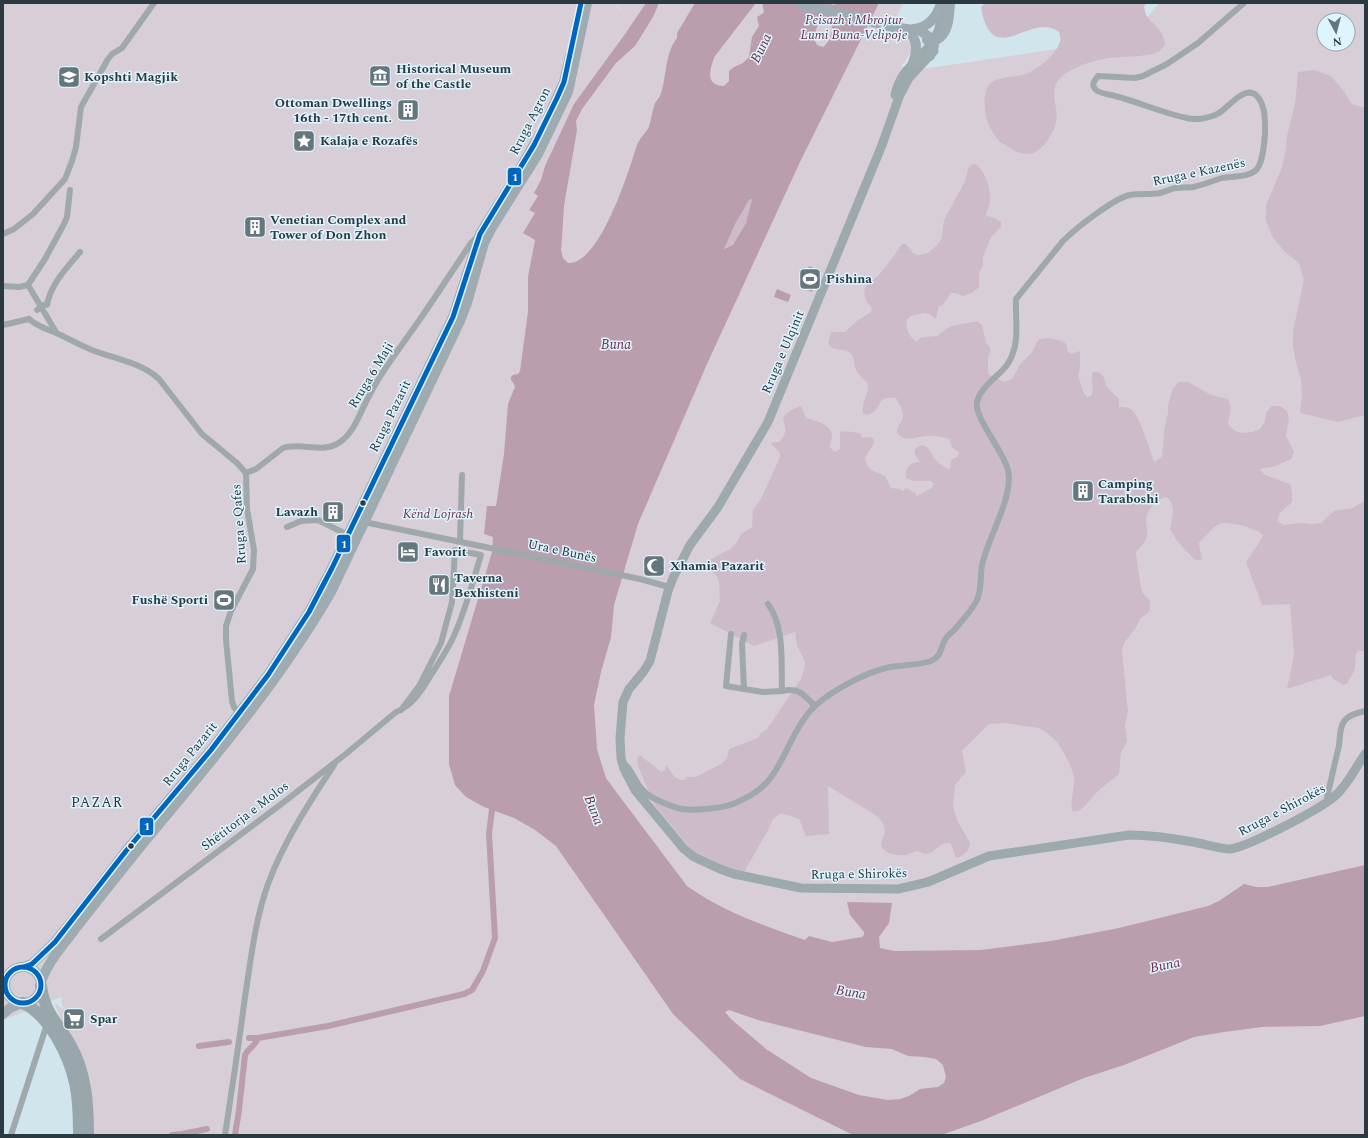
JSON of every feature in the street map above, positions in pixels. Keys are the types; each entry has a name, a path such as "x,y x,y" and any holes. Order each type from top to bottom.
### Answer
{"highway":[{"path":"41,984 44,1002 50,1021 76,1084 80,1135"},
{"path":"23,1003 50,1021 70,1045 85,1085 88,1135"}],"main road":[{"name":"Rruga Agron","path":"457,309 480,234 534,145 561,90 581,3"},
{"name":"Rruga Agron","path":"467,303 484,243 491,229 538,154 568,92 587,3"},
{"path":"798,3 912,32 934,40 938,39 944,34"},
{"path":"912,32 934,19 939,12 941,3"},
{"name":"Rruga e Ulqinit","path":"893,112 898,84 903,74 927,50 938,31 941,22 941,3"},
{"name":"Rruga e Ulqinit","path":"669,587 690,545 718,507 768,422 882,145 893,112 906,82 939,45 948,24 950,3"},
{"path":"912,32 917,49 913,63"},
{"path":"930,56 934,46 934,40"},
{"name":"Rruga Pazarit","path":"41,984 49,963 98,899 195,782 277,677 312,625 331,592 451,340 467,303"},
{"name":"Rruga Pazarit","path":"24,967 32,964 55,942 131,845 211,750 277,661 309,612 322,588 457,309"},
{"name":"Rruga e Shirokës","path":"669,587 650,661 644,671 628,689 623,702 620,728 622,762 627,776 635,790 684,849 694,857 734,874 806,889 904,888 928,882 989,856 1129,836 1163,837 1222,848 1236,848 1247,844 1329,801 1343,788 1365,754"},
{"path":"3,1014 10,1008 35,999 40,992 41,984 38,974 31,969 24,967 17,968 8,976 5,982 4,993 15,1001 23,1003"}],"street":[{"path":"3,234 14,229 33,214 65,179 76,147 81,106 108,59 112,54 122,48 154,3"},
{"name":"Rruga e Kazenës","path":"622,762 628,766 641,790 666,804 684,810 733,804 758,790 771,777 804,720 816,706 844,686 870,673 888,667 932,661 938,656 944,641 978,599 982,564 989,542 1002,512 1009,479 1008,469 978,414 977,403 983,390 1006,365 1014,350 1017,336 1016,299 1053,251 1071,233 1118,200 1129,195 1161,193 1173,188 1192,187 1223,178 1246,174 1253,172 1260,162 1264,140 1264,116 1261,103 1257,96 1253,93 1242,94 1219,113 1210,117 1189,119 1161,112 1099,92 1095,89 1093,84 1094,80 1098,76 1134,78 1143,76 1167,64 1198,43 1244,3"},
{"path":"3,286 19,287 28,285 45,259 64,224 70,190"},
{"name":"Rruga 6 Maji","path":"246,473 256,469 284,448 298,446 323,448 336,444 347,437 385,369 471,244 480,234"},
{"path":"3,325 29,319 37,310 45,305 54,285 80,252"},
{"path":"28,285 56,332"},
{"name":"Rruga e Qafes","path":"29,319 44,329 56,332 93,350 136,364 154,374 160,379 202,434 238,463 246,473 247,509 254,550 254,564 253,569 231,611 227,621 226,633 232,701 234,707 239,713"},
{"path":"460,541 462,475"},
{"path":"287,527 301,522 318,520 348,535"},
{"name":"Ura e Bunës","path":"364,522 640,579 669,587"},
{"name":"Shëtitorja e Molos","path":"101,939 337,760 396,712 401,710 414,701 452,641 464,610 481,555 455,550 452,602 441,643 419,686 401,710"},
{"path":"768,604 774,612 780,632 782,691"},
{"path":"732,634 726,686 763,692 789,689 800,692 816,706"},
{"path":"744,635 742,644 744,689"},
{"path":"1329,801 1328,797 1342,725 1346,719 1352,715 1365,711"},
{"path":"225,1135 259,913 278,858 292,832 337,760"},
{"path":"11,1135 50,1021"}],"green space":[{"path":"3,3 614,3 633,23 615,3 903,3 890,33 903,37 910,42 911,50 901,66 916,70 1131,38 1159,3 1365,3 1365,1135 89,1135 67,1024 65,1026 55,1006 56,1004 63,1009 61,997 3,1020"}],"shaded area":[{"path":"985,3 1146,3 1144,7 1146,14 1163,36 1165,43 1160,51 1149,55 1099,60 1079,66 1063,75 1057,82 1054,91 1057,118 1052,133 1037,151 1027,154 1022,153 1000,142 991,130 985,113 986,90 994,81 1022,75 1039,67 1055,52 1060,40 1060,34 1059,32 1048,27 1037,28 1003,38 994,35 986,26 981,7"},
{"path":"1314,70 1331,76 1352,104 1365,108 1365,415 1338,422 1300,413 1302,395 1301,379 1293,347 1293,331 1304,280 1299,263 1286,253 1273,238 1266,221 1266,205 1281,170 1285,154 1287,136 1295,104 1298,72"},
{"path":"975,164 985,176 990,192 989,208 985,215 1001,222 1001,227 991,237 983,257 983,266 979,273 979,287 972,293 963,296 951,293 943,305 939,306 936,319 925,313 910,317 906,324 908,332 914,340 917,342 919,339 924,337 937,336 951,326 978,322 982,325 986,343 991,350 988,358 988,374 1004,382 1012,379 1021,363 1031,354 1040,339 1049,338 1062,341 1066,344 1068,352 1072,354 1080,351 1080,368 1078,376 1087,397 1091,396 1092,393 1093,372 1100,373 1104,377 1109,389 1119,399 1119,407 1130,408 1138,419 1154,462 1162,457 1168,405 1173,388 1179,382 1188,382 1211,395 1228,399 1231,408 1228,424 1235,431 1243,433 1260,429 1265,421 1266,413 1271,406 1280,406 1287,411 1289,419 1286,436 1294,452 1291,459 1276,466 1260,469 1265,475 1290,484 1292,502 1280,513 1277,521 1284,525 1321,523 1334,511 1352,508 1365,501 1365,651 1358,651 1353,672 1348,683 1344,685 1333,679 1331,675 1287,689 1294,655 1290,604 1262,605 1246,562 1263,535 1256,530 1244,526 1231,523 1221,523 1214,527 1199,543 1201,556 1203,559 1194,559 1177,541 1170,529 1173,516 1172,503 1166,497 1162,498 1148,512 1146,520 1146,538 1144,543 1136,552 1142,592 1150,602 1150,610 1140,619 1136,628 1125,642 1122,651 1128,712 1125,726 1127,741 1121,753 1119,774 1099,790 1081,810 1073,812 1072,804 1074,778 1068,760 1058,743 1039,728 1004,723 989,724 962,751 966,772 955,785 953,807 957,820 970,843 968,850 962,856 957,858 950,843 943,844 932,852 926,854 916,851 907,855 886,852 881,843 885,831 884,827 877,816 828,786 829,834 806,836 799,819 780,814 773,819 744,872 729,870 695,854 655,806 638,766 637,758 640,755 661,772 665,770 666,765 675,777 680,780 684,780 687,777 696,777 721,764 727,758 729,749 758,738 760,734 767,729 801,679 805,662 797,645 795,632 754,646 710,623 720,601 719,582 716,575 702,564 730,549 737,542 741,534 752,527 753,510 761,499 780,457 780,453 771,444 774,442 779,442 784,436 785,428 783,418 793,409 798,407 801,406 806,418 822,423 831,431 832,435 830,447 833,451 836,452 840,448 840,432 845,431 861,433 862,438 871,437 874,439 874,443 865,458 870,469 885,476 891,488 900,489 903,491 906,488 915,493 917,496 932,488 934,484 931,481 914,481 906,478 906,472 909,466 920,462 915,455 915,452 916,448 921,445 927,447 937,461 944,467 950,469 951,460 958,456 959,452 952,447 949,439 924,436 908,439 899,435 897,430 903,416 902,409 896,398 884,399 872,413 866,415 863,413 863,405 868,384 857,372 853,357 850,353 844,350 835,349 828,343 831,332 845,332 857,321 871,312 872,308 867,302 864,294 865,287 879,275 902,244 906,244 914,254 919,255 928,253 938,244 942,237 944,220 965,181 968,169 971,165"},
{"path":"752,199 746,223 733,245 723,249 734,224 749,200"}],"water":[{"name":"Buna","path":"646,3 659,3 653,17 635,46 616,63 582,109 576,121 577,130 564,206 561,250 563,258 568,263 580,260 591,249 602,233 612,214 637,145 649,127 655,104 660,96 670,50 677,38 677,33 695,3 756,3 715,56 713,61 710,71 711,80 713,83 724,86 729,81 729,71 743,63 749,57 752,37 759,26 757,17 764,12 762,3 827,3 834,5 837,3 879,3 800,162 707,364 638,524 614,605 611,637 601,672 594,705 597,749 606,778 687,886 714,903 729,910 805,940 809,936 832,942 862,937 864,932 850,915 847,902 892,903 889,923 879,937 880,948 894,951 981,950 1051,941 1119,928 1208,906 1219,901 1244,884 1256,887 1268,887 1365,865 1365,1016 1320,1026 1262,1027 1194,1037 1124,1065 1084,1078 981,1121 941,1135 853,1135 740,1079 673,1014 556,846 535,830 514,818 484,807 466,797 455,785 449,764 449,696 492,552 493,537 484,534 487,506 496,506 504,454 508,404 515,387 511,377 518,374 520,371 528,312 528,277 535,240 523,233 535,213 529,210 538,196 534,193 574,104","holes":["823,19 831,21 832,28 830,39 823,47 817,45 814,39 818,22","752,199 746,223 733,245 724,249 735,224 749,200","729,1010 758,1020 866,1047 892,1049 908,1056 936,1059 943,1065 946,1077 944,1083 938,1087 920,1089 909,1096 900,1099 888,1100 859,1095 811,1078 766,1049 725,1012"]},
{"name":"Pishina","path":"809,266 821,271 812,292 800,287"},
{"name":"Pishina","path":"777,289 791,295 788,302 774,297"}],"waterway":[{"path":"235,1135 245,1055 255,1044 258,1038 328,1026 464,994 472,990 483,971 495,938 489,834 492,810"},
{"path":"249,1038 258,1038"},
{"path":"199,1046 229,1042"},
{"path":"172,1135 207,1129"}],"transit line":[{"name":"1","path":"24,967 32,964 55,942 126,851 211,750 268,675 309,612 332,568 453,317 480,234 534,145 557,98 564,82 581,3"},
{"name":"1","path":"23,967 36,972 41,985 36,998 23,1003 10,998 5,985 10,972 23,967"}],"place":[{"name":"Historical Museum of the Castle","path":"380,76"},
{"name":"Kopshti Magjik","path":"69,77"},
{"name":"Ottoman Dwellings 16th - 17th cent.","path":"408,110"},
{"name":"Kalaja e Rozafës","path":"304,141"},
{"name":"Venetian Complex and Tower of Don Zhon","path":"255,227"},
{"name":"Pishina","path":"810,279"},
{"name":"Camping Taraboshi","path":"1083,491"},
{"name":"Lavazh","path":"333,512"},
{"name":"Favorit","path":"408,552"},
{"name":"Xhamia Pazarit","path":"654,566"},
{"name":"Taverna Bexhisteni","path":"439,585"},
{"name":"Fushë Sporti","path":"224,600"},
{"name":"Spar","path":"74,1019"}],"district":[{"name":"PAZAR","path":"97,802"}],"park label":[{"name":"Peisazh i Mbrojtur Lumi Buna-Velipoje","path":"854,28"},
{"name":"Kënd Lojrash","path":"438,514"}]}
